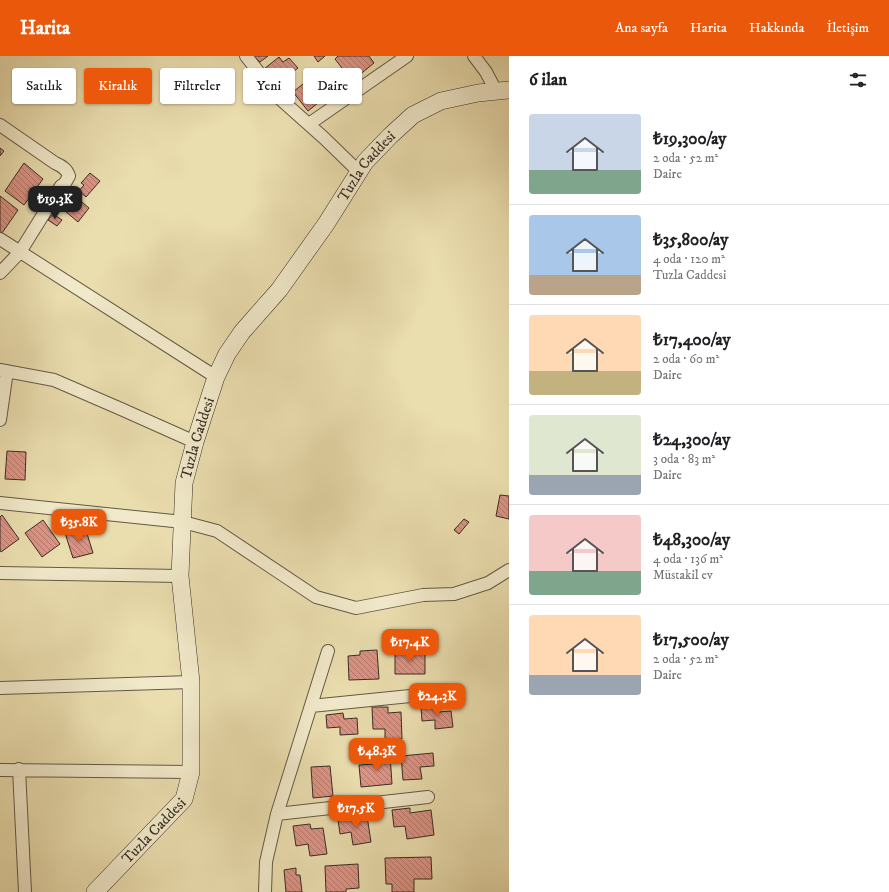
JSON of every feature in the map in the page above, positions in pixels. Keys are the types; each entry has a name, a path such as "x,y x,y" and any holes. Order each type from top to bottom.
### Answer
{"main road":[{"name":"Tuzla Caddesi","path":"95,892 184,799 191,772 191,682 180,576 184,482 216,377 227,354 238,338 279,290 314,242 365,162 390,136 413,115 441,101 478,93 502,90"}],"street":[{"path":"246,56 278,96 359,172"},
{"path":"309,124 407,56"},
{"path":"474,56 502,90"},
{"path":"0,124 55,163 62,166 68,172 69,176 65,183 61,186 20,252 0,273"},
{"path":"0,239 216,377"},
{"path":"0,420 4,370 54,380 195,442"},
{"path":"0,503 183,522 217,531 316,598 356,608 423,595 454,594 488,583 509,570"},
{"path":"0,573 180,576"},
{"path":"265,892 266,862 277,814 328,651"},
{"path":"0,688 191,682"},
{"path":"311,706 440,693"},
{"path":"19,769 25,892"},
{"path":"0,770 191,772"},
{"path":"277,814 428,797"}],"building":[{"path":"254,56 268,56 260,62"},
{"path":"314,56 325,56 318,62"},
{"path":"338,56 369,56 374,63 362,73 362,68 342,68 335,59"},
{"path":"279,57 283,62 289,58 298,68 295,70 295,68 265,68"},
{"path":"303,84 303,104 317,104 308,111 295,95 295,90"},
{"path":"0,148 4,151 0,156"},
{"path":"24,163 43,179 24,205 5,191"},
{"path":"90,173 100,181 86,197 79,191 84,185 81,183"},
{"path":"70,192 89,208 78,222 58,205"},
{"path":"0,196 18,210 0,236"},
{"path":"53,214 62,220 57,226 48,220"},
{"path":"7,451 26,452 25,480 5,479"},
{"path":"500,495 509,496 509,519 496,516"},
{"path":"2,515 19,539 1,552 0,517"},
{"path":"464,519 469,522 459,534 454,530"},
{"path":"43,520 60,544 42,557 25,533"},
{"path":"85,527 93,553 73,558 65,533"},
{"path":"377,650 379,679 349,680 348,656 360,655 360,651"},
{"path":"425,652 425,674 395,674 395,653"},
{"path":"438,706 438,712 451,711 453,727 435,729 435,720 422,721 421,708"},
{"path":"372,707 388,707 388,713 401,712 402,739 385,740 385,729 373,729"},
{"path":"343,713 344,719 357,718 358,734 340,735 340,727 327,728 326,715"},
{"path":"433,753 434,766 420,767 422,779 403,780 401,756"},
{"path":"390,754 392,784 361,787 359,765 374,764 373,755"},
{"path":"330,766 333,796 313,798 311,767"},
{"path":"410,808 410,813 431,810 434,835 407,839 405,826 394,827 392,810"},
{"path":"367,816 371,842 353,845 351,832 340,834 338,820"},
{"path":"310,824 311,829 323,828 327,854 310,856 308,844 296,846 293,826"},
{"path":"431,857 432,879 414,879 414,892 392,892 392,884 386,884 385,858"},
{"path":"358,864 359,888 346,889 346,892 326,892 325,866"},
{"path":"296,868 296,875 300,875 302,892 286,892 284,870"}]}
